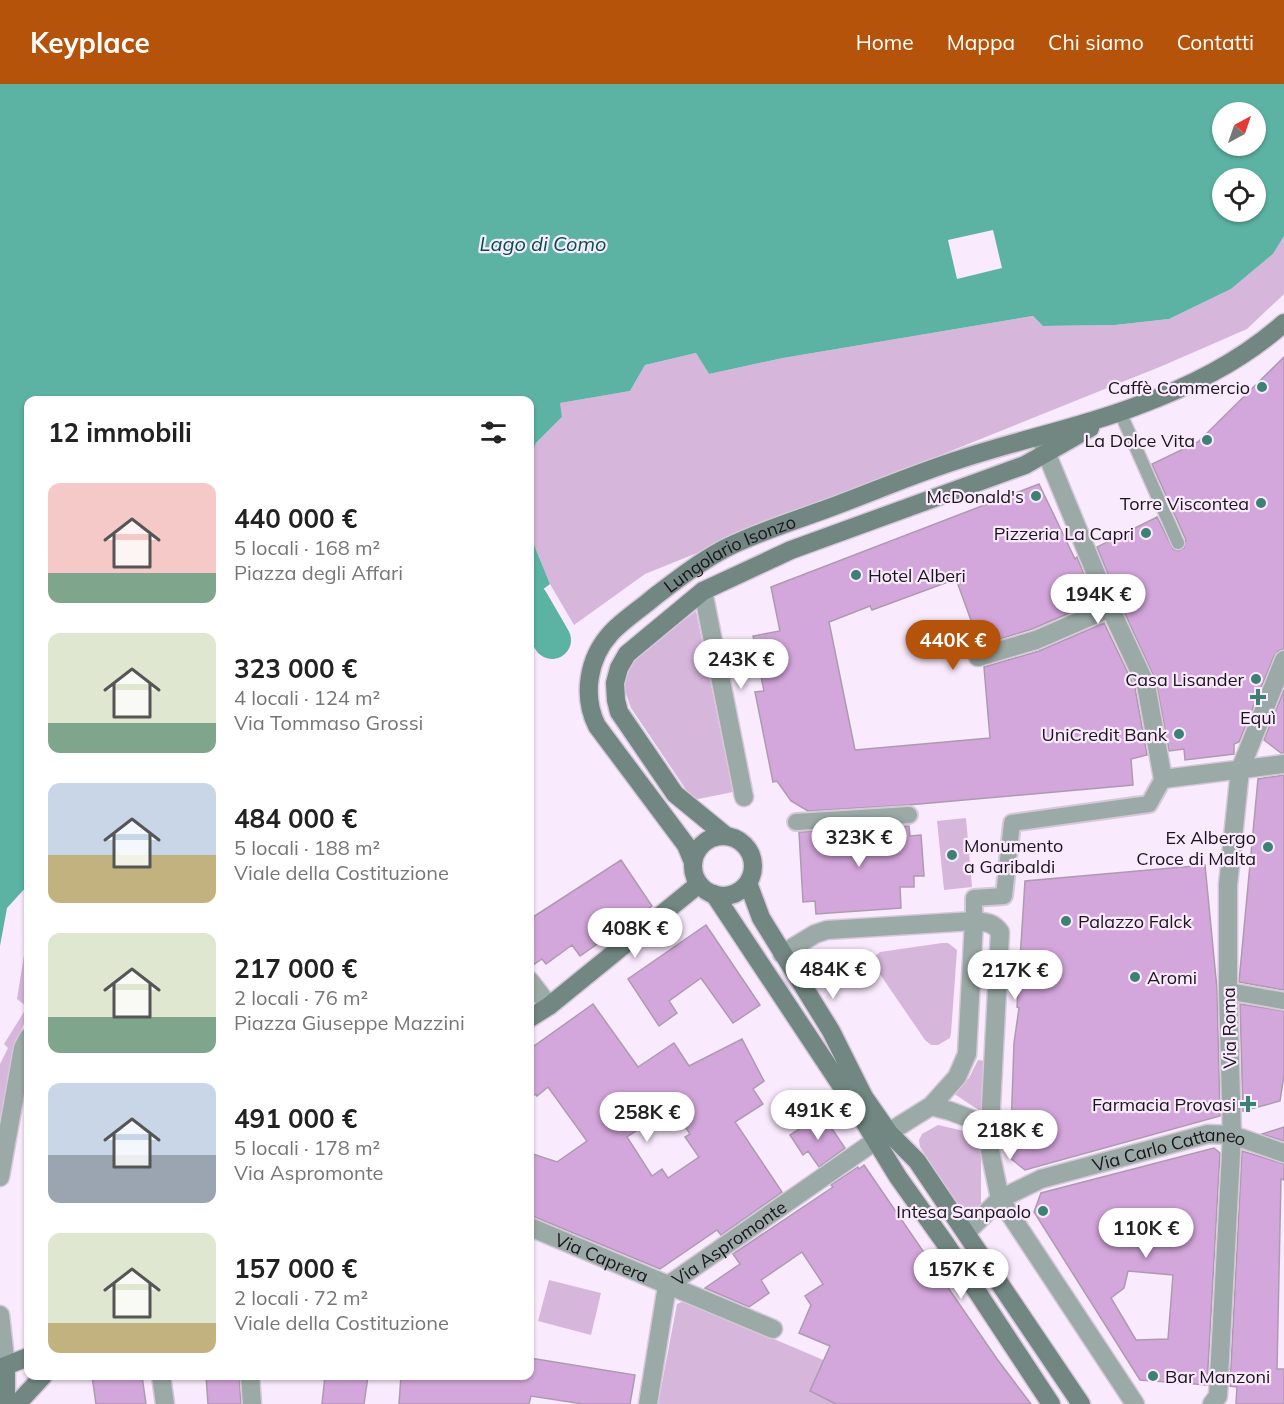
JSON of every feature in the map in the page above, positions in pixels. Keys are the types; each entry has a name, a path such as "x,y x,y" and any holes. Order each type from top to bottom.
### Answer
{"main road":[{"name":"Lungolario Isonzo","path":"725,835 675,794 619,712 615,695 617,673 627,654 703,591 791,550 1025,465 1118,413 1215,372 1247,352 1284,323"},
{"name":"Lungolario Isonzo","path":"693,862 686,845 593,718 589,701 589,680 596,657 606,639 667,587 724,549 959,459 1118,413"},
{"path":"707,889 727,896 735,894 748,883 753,870 752,855 743,842 725,835 707,840 696,852 693,862 694,876 707,889 854,1105 882,1137 917,1161 1081,1404"},
{"path":"748,883 761,918 831,1031 882,1137 945,1243 1051,1404"},
{"path":"534,1015 707,889"},
{"path":"4,1404 3,1367 24,1359"},
{"path":"17,1404 39,1380"},
{"path":"0,1398 4,1404"}],"street":[{"path":"974,921 974,898 1004,896 1012,823 1149,804 1163,779 1146,685 1110,608 1039,436"},
{"path":"703,591 744,797"},
{"path":"978,657 1036,640 1110,608"},
{"name":"Via Roma","path":"1212,1404 1218,1396 1232,1135 1228,885 1240,770 1284,660"},
{"path":"1163,779 1284,764"},
{"path":"796,822 909,815"},
{"path":"782,954 815,934 827,930 974,921 988,922 996,926 1000,932 990,1151 1000,1199 1135,1404"},
{"name":"Via Aspromonte","path":"648,1404 667,1286 882,1137 931,1106 957,1077 967,1054 974,921"},
{"path":"534,986 549,1005"},
{"path":"1228,991 1284,1000"},
{"path":"0,1177 24,1061"},
{"path":"931,1106 990,1126"},
{"name":"Via Carlo Cattaneo","path":"966,1233 1000,1199 1041,1179 1208,1134 1232,1135 1284,1153"},
{"name":"Via Caprera","path":"534,1229 774,1329"},
{"path":"0,1324 3,1367"},
{"path":"162,1380 165,1404"},
{"path":"250,1380 252,1404"}],"lane":[{"path":"1118,413 1178,543"}],"shaded area":[{"path":"1284,236 1284,294 1247,329 1162,366 645,574 574,625 550,584 534,545 534,448 536,443 562,417 559,403 630,391 645,365 696,353 709,374 783,358 1033,316 1043,326 1115,325 1169,319 1231,289 1273,254"},
{"path":"696,611 733,792 693,800 631,708 624,688 628,670 636,655"},
{"path":"966,818 972,887 944,890 937,821"},
{"path":"948,943 957,950 951,1033 950,1038 938,1045 931,1045 925,1040 873,964 872,959 880,952"},
{"path":"24,955 24,1005 17,999"},
{"path":"24,1012 24,1024 17,1041 0,1123 0,1064 8,1048 4,1044"},
{"path":"978,1060 985,1061 983,1113 953,1093 969,1078"},
{"path":"938,1125 973,1133 981,1145 981,1208 967,1215 962,1212 920,1147 919,1140 922,1134"},
{"path":"549,1280 601,1293 591,1335 538,1321"},
{"path":"684,1301 840,1367 837,1373 821,1366 810,1391 836,1404 658,1404 677,1304"}],"water":[{"name":"Lago di Como","path":"0,84 1284,84 1284,236 1273,254 1231,289 1169,319 1115,325 1043,326 1033,316 783,358 709,374 696,353 645,365 630,391 560,403 562,417 536,443 534,448 534,396 24,396 24,889 7,908 0,946"},
{"path":"534,545 550,584 534,596"}],"pier":[{"path":"993,230 1002,268 957,279 948,240"}],"building":[{"path":"1284,357 1284,649 1278,651 1274,656 1239,742 1234,744 1234,754 1185,760 1184,749 1169,751 1156,681 1097,547 1157,517 1173,549 1178,551 1184,548 1186,540 1152,464 1198,442"},
{"path":"1039,484 1075,559 1077,557 1095,602 1032,629 980,645 956,579 872,610 870,606 829,622 855,750 990,738 984,667 1039,651 1104,623 1135,688 1147,755 1131,759 1133,785 908,805 808,811 791,801 777,781 773,782 755,692 764,691 753,636 780,631 771,587"},
{"path":"1284,690 1284,753 1281,753 1264,740"},
{"path":"1284,775 1284,990 1239,982 1258,779"},
{"path":"909,826 910,836 921,835 924,876 914,876 914,887 900,887 901,908 816,914 815,901 803,902 799,832"},
{"path":"621,860 652,906 580,956 572,945 546,964 542,959 534,964 534,916"},
{"path":"1205,865 1217,989 1220,1116 1025,1170 1010,1158 1014,1043 1019,1008 1017,1007 1025,881"},
{"path":"706,925 760,1005 733,1023 701,978 669,1001 677,1013 659,1026 628,979"},
{"path":"593,1004 638,1067 674,1043 689,1066 742,1039 764,1081 753,1089 763,1104 735,1122 782,1192 721,1235 717,1230 660,1269 534,1217 534,1154 557,1162 587,1141 548,1087 537,1096 534,1095 534,1046","holes":["672,1107 690,1134 685,1137 699,1157 668,1178 662,1169 652,1176 627,1137"]},
{"path":"1240,1004 1284,1011 1284,1075 1280,1101 1243,1111"},
{"path":"822,1114 845,1148 819,1167 808,1151 803,1155 790,1135"},
{"path":"1284,1127 1284,1141 1262,1134"},
{"path":"1214,1148 1220,1153 1207,1385 1140,1380 1034,1212 1041,1193","holes":["1128,1271 1173,1275 1168,1339 1136,1340 1111,1298 1124,1288"]},
{"path":"1242,1151 1284,1164 1284,1180 1281,1179 1277,1369 1284,1369 1284,1404 1236,1404 1237,1387 1230,1386"},
{"path":"864,1165 997,1359 1031,1404 836,1404 810,1391 830,1346 799,1333 811,1305 805,1296 823,1284 802,1252 761,1280 769,1293 749,1307 705,1288 740,1264 733,1254 833,1187 831,1185"},
{"path":"534,1359 635,1375 630,1404 583,1404 531,1396 529,1404 399,1404 401,1380 534,1380"},
{"path":"93,1380 143,1380 146,1404 96,1404"},
{"path":"206,1380 239,1380 241,1404 208,1404"},
{"path":"325,1380 367,1380 364,1404 322,1404"}],"waterway":[{"path":"534,609 552,640"}],"place":[{"name":"Caffè Commercio","path":"1262,387"},
{"name":"La Dolce Vita","path":"1207,440"},
{"name":"McDonald's","path":"1036,496"},
{"name":"Torre Viscontea","path":"1261,503"},
{"name":"Pizzeria La Capri","path":"1146,533"},
{"name":"Hotel Alberi","path":"856,575"},
{"name":"Casa Lisander","path":"1256,679"},
{"name":"Equì","path":"1258,697"},
{"name":"UniCredit Bank","path":"1179,734"},
{"name":"Ex Albergo Croce di Malta","path":"1268,847"},
{"name":"Monumento a Garibaldi","path":"952,855"},
{"name":"Palazzo Falck","path":"1066,921"},
{"name":"Aromi","path":"1135,977"},
{"name":"Farmacia Provasi","path":"1248,1104"},
{"name":"Intesa Sanpaolo","path":"1043,1211"},
{"name":"Bar Manzoni","path":"1153,1376"}]}
